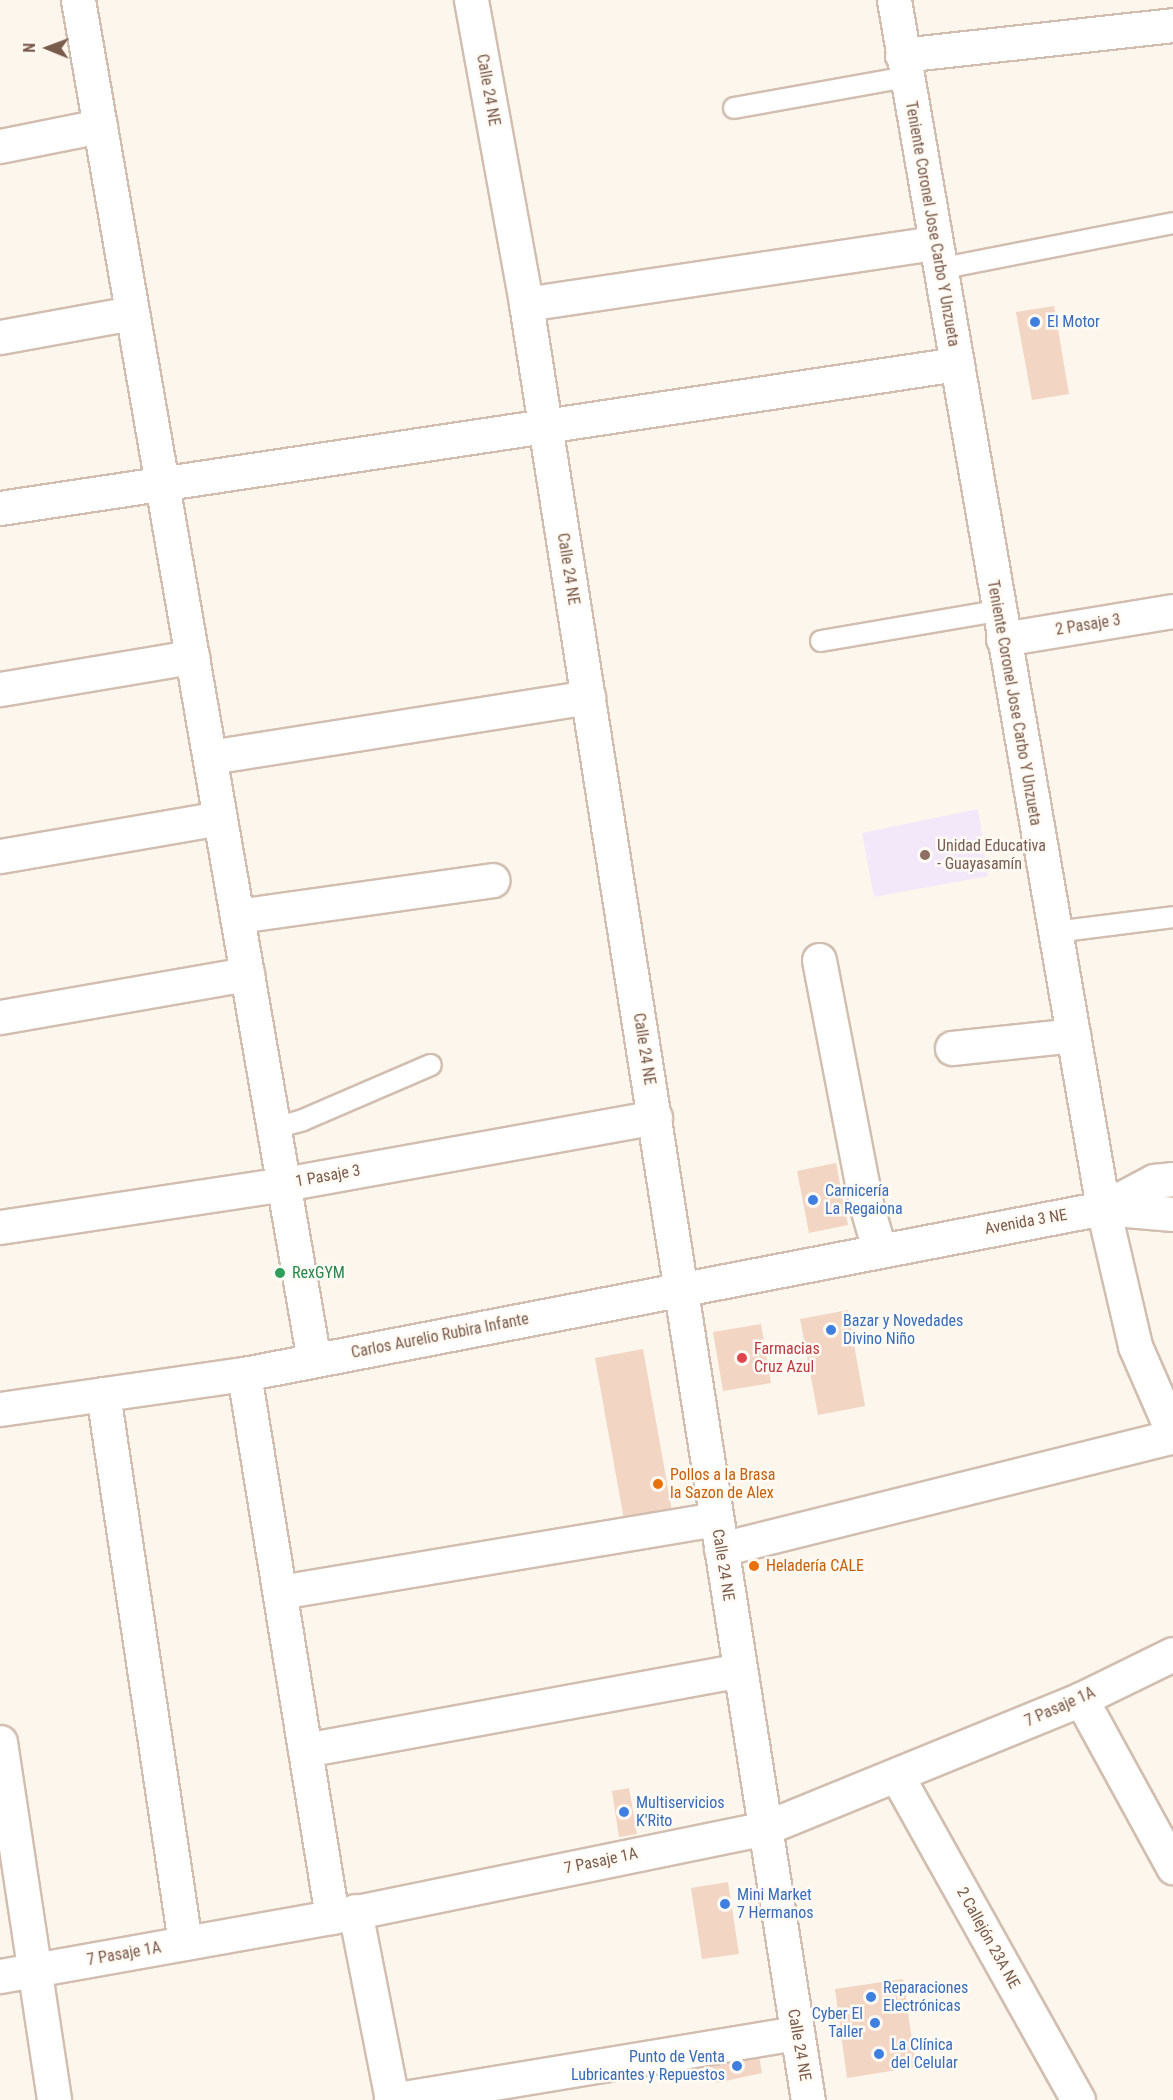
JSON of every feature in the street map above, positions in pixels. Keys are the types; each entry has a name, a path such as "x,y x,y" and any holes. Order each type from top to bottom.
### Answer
{"street":[{"path":"78,0 314,1360"},
{"name":"Calle 24 NE","path":"471,0 526,304 808,2100"},
{"name":"Teniente Coronel Jose Carbo Y Unzueta","path":"894,0 1000,625 1103,1208 1135,1346 1173,1435"},
{"path":"904,66 1173,25"},
{"path":"0,146 100,126"},
{"path":"526,304 937,256"},
{"path":"0,337 132,313"},
{"path":"0,508 545,424 957,364"},
{"name":"2 Pasaje 3","path":"1000,625 1173,611"},
{"path":"0,689 192,657"},
{"path":"210,757 588,697"},
{"path":"0,856 220,818"},
{"path":"237,916 492,880"},
{"path":"819,960 866,1204 879,1249"},
{"path":"0,1017 247,974"},
{"path":"952,1048 1073,1035"},
{"name":"1 Pasaje 3","path":"0,1227 284,1185 655,1117"},
{"path":"1103,1208 1154,1181 1173,1179"},
{"name":"Avenida 3 NE","path":"879,1249 1103,1208 1173,1214"},
{"name":"Carlos Aurelio Rubira Infante","path":"0,1409 244,1374 682,1290 879,1249"},
{"path":"244,1374 305,1750 392,2100 796,2033"},
{"path":"103,1395 185,1943"},
{"path":"280,1592 718,1534 1173,1435"},
{"name":"7 Pasaje 1A","path":"0,1976 344,1914 765,1827 897,1776 1081,1699 1173,1654"},
{"path":"305,1750 740,1670"},
{"path":"1081,1699 1173,1866"},
{"path":"0,1742 32,1971 54,2100"},
{"name":"2 Callejón 23A NE","path":"897,1776 1078,2100"}],"lane":[{"path":"734,108 904,66"},
{"path":"937,256 1173,224"},
{"path":"822,641 1000,625"},
{"path":"1055,932 1173,917"},
{"path":"274,1128 303,1120 431,1065"}],"shaded area":[{"name":"Unidad Educativa - Guayasamín","path":"978,809 988,876 874,897 862,833"}],"building":[{"path":"1054,306 1069,394 1032,400 1016,312"},
{"path":"836,1163 848,1225 809,1233 797,1171"},
{"path":"848,1310 865,1406 818,1415 800,1319"},
{"name":"Farmacias Cruz Azul","path":"761,1324 771,1383 723,1391 713,1332"},
{"path":"643,1349 672,1511 624,1520 595,1358"},
{"name":"Multiservicios K'Rito","path":"629,1788 637,1834 619,1837 612,1791"},
{"path":"728,1882 739,1954 702,1959 691,1888"},
{"path":"903,1979 916,2067 847,2078 835,1989"},
{"name":"Punto de Venta Lubricantes y Repuestos","path":"758,2051 762,2073 716,2083 711,2060"}],"place":[{"name":"El Motor","path":"1035,322"},
{"name":"Unidad Educativa - Guayasamín","path":"925,855"},
{"name":"Carnicería La Regaiona","path":"813,1200"},
{"name":"RexGYM","path":"280,1273"},
{"name":"Bazar y Novedades Divino Niño","path":"831,1330"},
{"name":"Farmacias Cruz Azul","path":"742,1358"},
{"name":"Pollos a la Brasa la Sazon de Alex","path":"658,1484"},
{"name":"Heladería CALE","path":"754,1566"},
{"name":"Multiservicios K'Rito","path":"624,1812"},
{"name":"Mini Market 7 Hermanos","path":"725,1904"},
{"name":"Reparaciones Electrónicas","path":"871,1997"},
{"name":"Cyber El Taller","path":"875,2023"},
{"name":"La Clínica del Celular","path":"879,2054"},
{"name":"Punto de Venta Lubricantes y Repuestos","path":"737,2066"}]}
